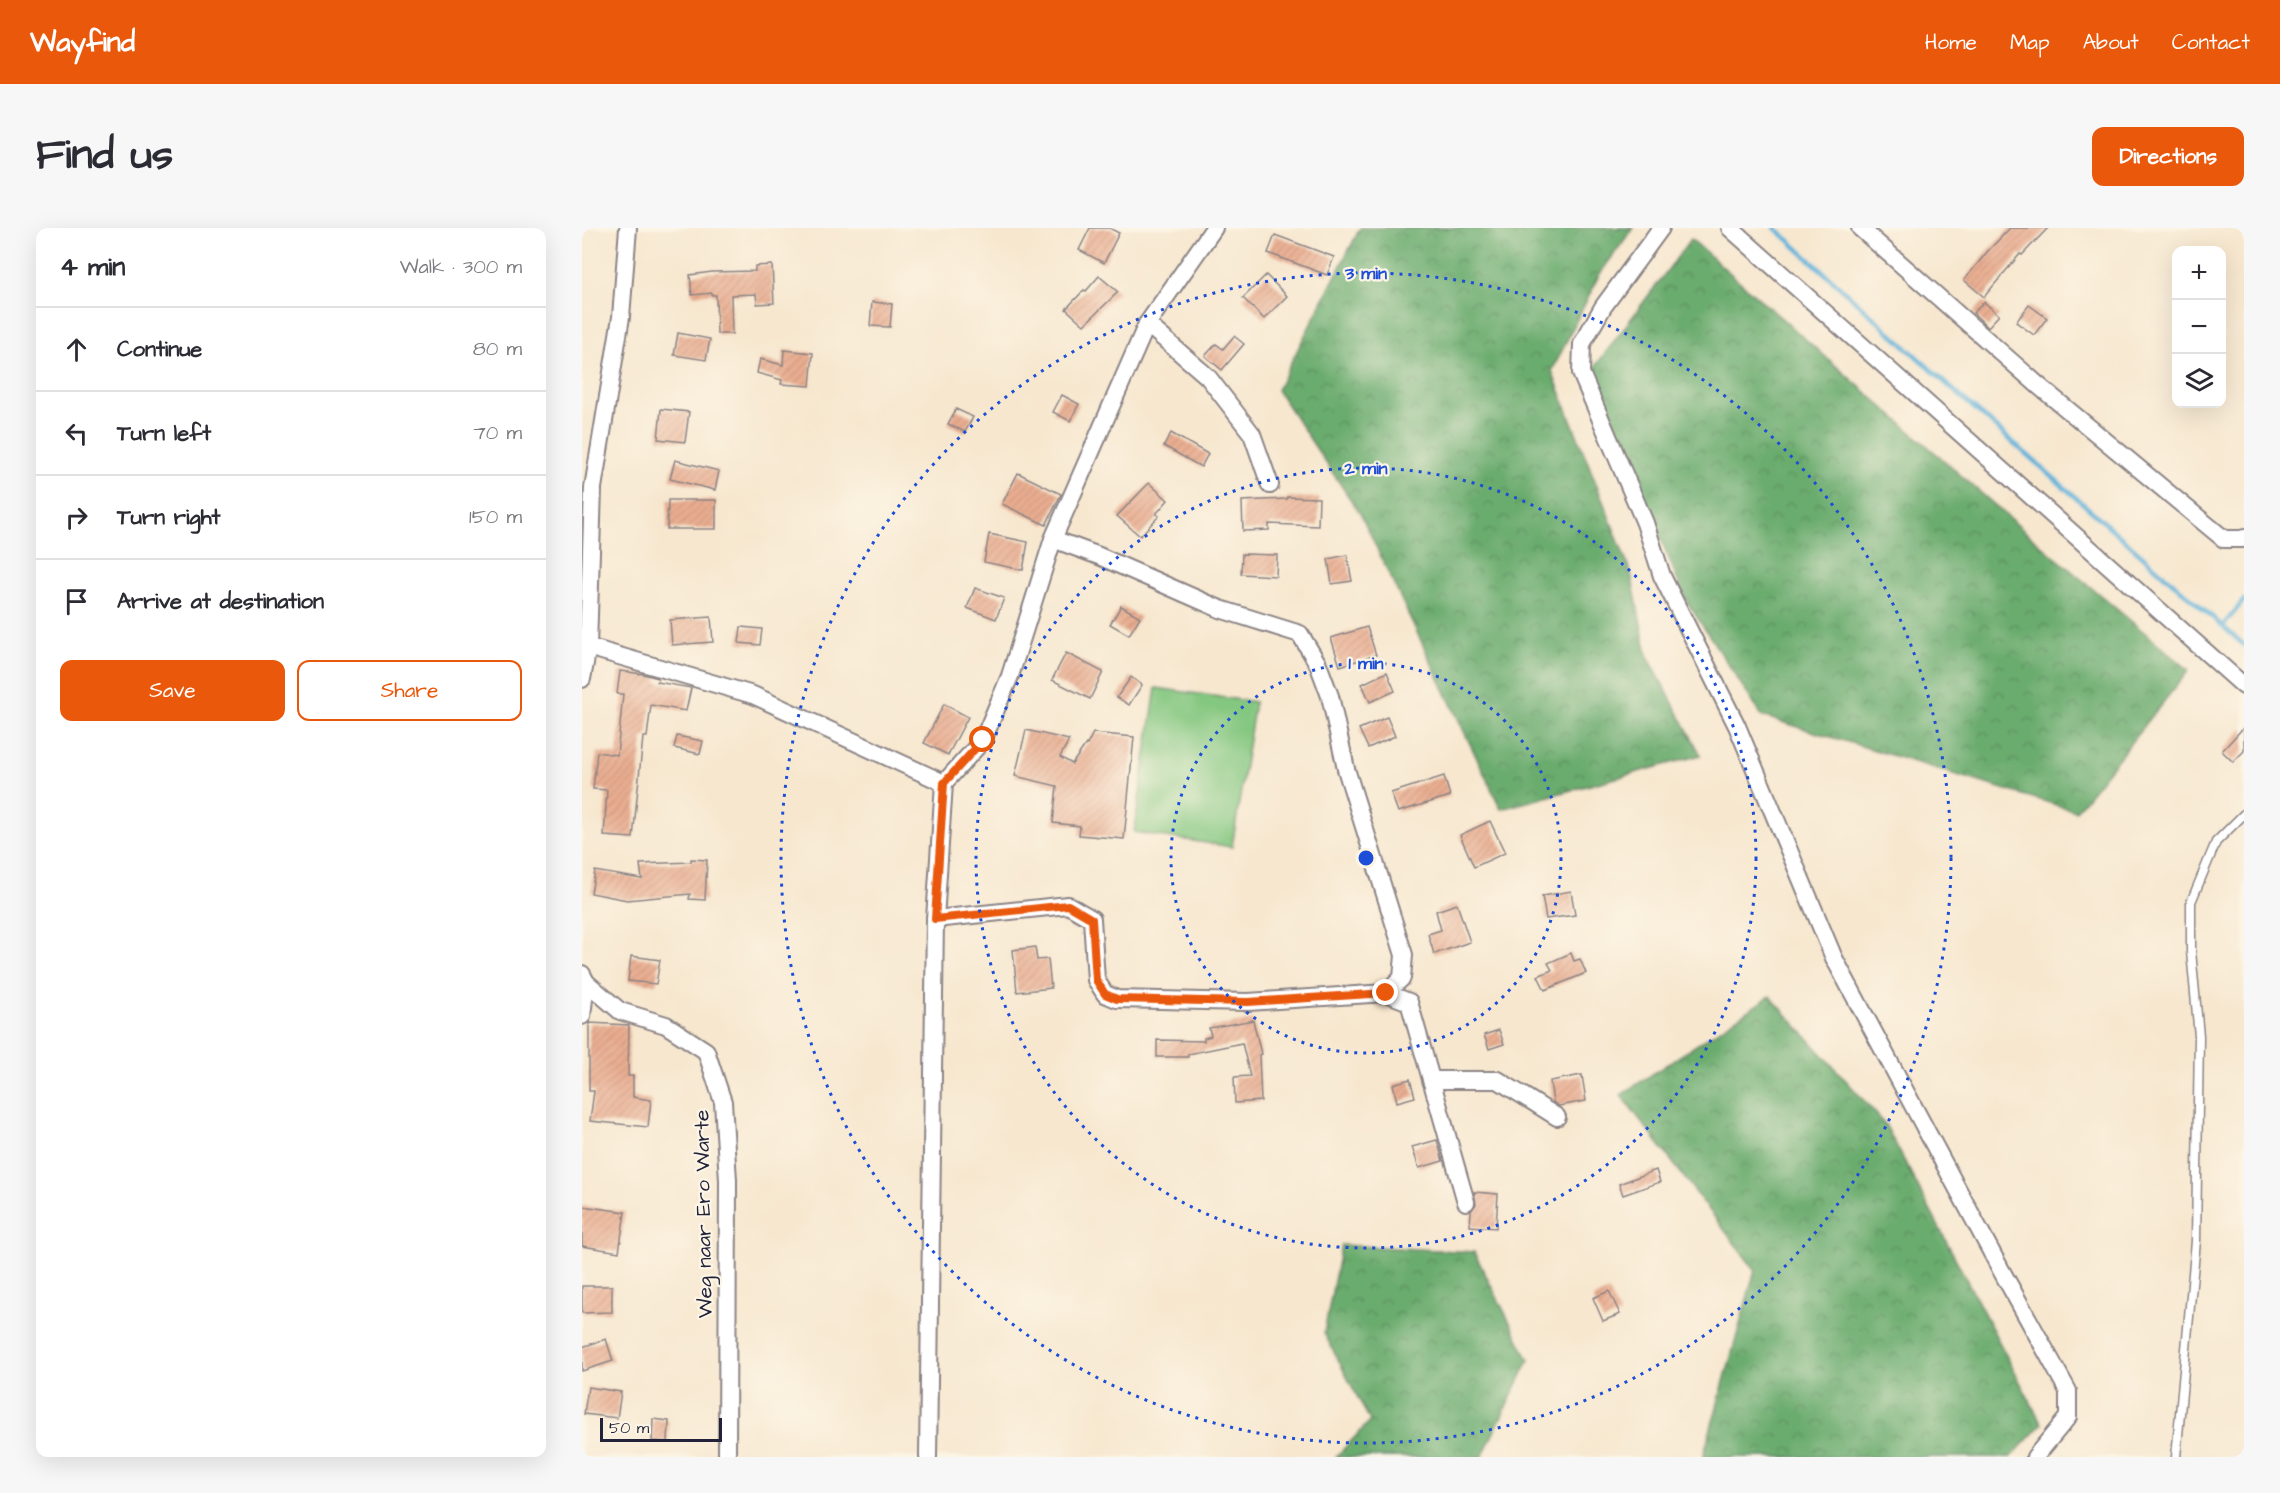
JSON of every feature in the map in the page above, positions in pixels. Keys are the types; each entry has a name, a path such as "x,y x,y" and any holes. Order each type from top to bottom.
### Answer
{"street":[{"path":"582,679 588,647 592,488 621,317 628,228"},
{"path":"928,1457 935,919 944,783 983,740 1011,676 1053,539 1147,324 1214,228"},
{"path":"1661,228 1603,307 1582,344 1581,373 1645,523 1662,576 1737,726 1834,958 1962,1199 2068,1391 2068,1417 2035,1457"},
{"path":"1730,228 2244,686"},
{"path":"1860,228 2039,386 2224,539 2244,538"},
{"path":"1147,324 1208,378 1252,434 1270,485"},
{"path":"1053,539 1099,556 1220,609 1300,634 1318,664 1329,696 1346,770 1404,955 1402,978 1386,993"},
{"path":"588,647 753,695 944,783"},
{"path":"935,919 1068,905 1092,919 1096,980 1105,994 1117,999 1248,1002 1386,993 1409,1002 1466,1202"},
{"path":"582,1016 584,978"},
{"name":"Weg naar Ero Warte","path":"584,978 620,1011 666,1025 706,1051 723,1102 728,1180 728,1457"},
{"path":"1431,1080 1497,1080 1557,1117"}],"lane":[{"path":"2176,1457 2196,1240 2199,1036 2191,951 2192,902 2216,842 2244,814"}],"green space":[{"path":"1360,228 1633,228 1599,275 1552,371 1631,573 1647,655 1701,755 1501,809 1361,515 1277,390"},
{"path":"1691,239 2022,529 2189,670 2076,811 1762,716 1685,599 1593,369"},
{"path":"1156,688 1255,702 1232,847 1134,832"},
{"path":"1770,996 1885,1124 2042,1424 2011,1457 1703,1457 1755,1270 1621,1095"},
{"path":"1341,1245 1474,1252 1529,1360 1482,1457 1336,1457 1370,1421 1324,1333"}],"building":[{"path":"1090,228 1109,228 1119,233 1104,263 1079,250"},
{"path":"2010,228 2048,228 2022,255 2020,254 1984,297 1964,280"},
{"path":"1275,235 1334,257 1327,275 1268,253"},
{"path":"772,265 774,303 757,304 756,294 731,295 732,334 717,334 716,295 712,293 692,295 690,275 755,271 755,266"},
{"path":"1266,275 1287,296 1264,319 1243,298"},
{"path":"1099,276 1118,292 1084,325 1066,309"},
{"path":"872,302 892,304 890,327 870,326"},
{"path":"1984,302 1999,315 1988,327 1973,313"},
{"path":"2029,305 2047,318 2034,335 2016,322"},
{"path":"678,333 710,339 706,360 674,355"},
{"path":"1234,336 1244,344 1222,370 1205,356 1216,344 1223,349"},
{"path":"784,350 813,353 810,386 781,384 782,380 757,373 760,359 783,365"},
{"path":"1062,395 1079,404 1070,421 1053,412"},
{"path":"661,409 689,412 685,442 658,439"},
{"path":"956,409 973,417 965,432 948,424"},
{"path":"1171,433 1208,454 1201,467 1164,446"},
{"path":"675,460 719,471 715,490 670,479"},
{"path":"1018,473 1061,494 1046,525 1002,504"},
{"path":"1149,483 1168,500 1156,514 1159,516 1140,536 1117,516"},
{"path":"1287,497 1319,498 1318,526 1269,524 1269,530 1243,531 1242,501 1287,499"},
{"path":"668,500 716,500 716,529 667,529"},
{"path":"989,534 1028,542 1023,570 984,562"},
{"path":"1242,554 1277,555 1276,576 1241,574"},
{"path":"1347,555 1352,581 1332,584 1328,559"},
{"path":"975,588 1004,598 996,619 967,608"},
{"path":"1121,606 1140,617 1129,635 1110,624"},
{"path":"711,617 713,642 672,645 670,620"},
{"path":"741,627 762,629 760,645 739,643"},
{"path":"1367,627 1376,655 1340,666 1331,638"},
{"path":"1066,653 1103,672 1090,699 1052,680"},
{"path":"620,671 643,674 658,678 657,682 691,688 686,711 651,705 647,737 643,737 633,838 604,836 607,790 593,789 597,752 617,755 623,694 617,694"},
{"path":"1387,672 1395,691 1370,702 1362,684"},
{"path":"1131,677 1142,685 1129,705 1117,697"},
{"path":"944,704 968,717 948,755 924,743"},
{"path":"1387,717 1395,736 1368,748 1359,729"},
{"path":"2244,727 2244,751 2233,762 2222,751"},
{"path":"1026,730 1069,740 1060,757 1072,764 1093,733 1134,737 1124,839 1079,835 1080,826 1053,823 1057,786 1015,776"},
{"path":"677,736 703,741 700,754 674,748"},
{"path":"1444,776 1450,796 1398,812 1391,793"},
{"path":"1490,821 1505,853 1474,867 1460,835"},
{"path":"691,859 707,860 705,900 689,899 690,894 627,900 591,893 595,871 642,879 640,864 691,862"},
{"path":"1571,891 1575,915 1546,919 1542,896"},
{"path":"1457,904 1470,942 1434,954 1428,934 1441,930 1436,911"},
{"path":"1035,947 1037,960 1048,959 1051,988 1017,992 1013,950"},
{"path":"1571,953 1574,961 1580,959 1586,973 1545,990 1538,976 1552,970 1548,963"},
{"path":"631,956 660,960 656,984 628,981"},
{"path":"1253,1020 1261,1054 1259,1055 1261,1101 1235,1103 1234,1077 1250,1076 1242,1043 1188,1054 1188,1057 1157,1057 1157,1040 1204,1041 1204,1038 1211,1036 1209,1028"},
{"path":"589,1023 629,1025 628,1076 633,1076 633,1097 651,1100 648,1127 590,1121 594,1091 589,1091"},
{"path":"1499,1030 1504,1044 1489,1049 1484,1035"},
{"path":"1582,1075 1586,1101 1559,1106 1553,1102 1550,1081"},
{"path":"1410,1079 1415,1097 1397,1102 1393,1084"},
{"path":"1437,1140 1443,1161 1419,1168 1412,1147"},
{"path":"1656,1170 1660,1182 1623,1195 1619,1184"},
{"path":"1474,1192 1498,1194 1496,1228 1470,1226 1471,1211 1476,1204"},
{"path":"582,1206 625,1212 619,1252 582,1246"},
{"path":"582,1286 612,1286 612,1312 582,1313"},
{"path":"1609,1291 1620,1314 1603,1321 1593,1298"},
{"path":"606,1339 613,1361 582,1371 582,1347"},
{"path":"588,1387 621,1392 617,1418 584,1414"},
{"path":"653,1419 669,1421 668,1442 652,1441"}],"waterway":[{"path":"1775,228 1950,387 2244,645"},
{"path":"2223,626 2244,600"}],"route":[{"path":"983,740 944,783 935,919 1068,905 1092,919 1096,980 1105,994 1117,999 1248,1002 1386,993"}]}
